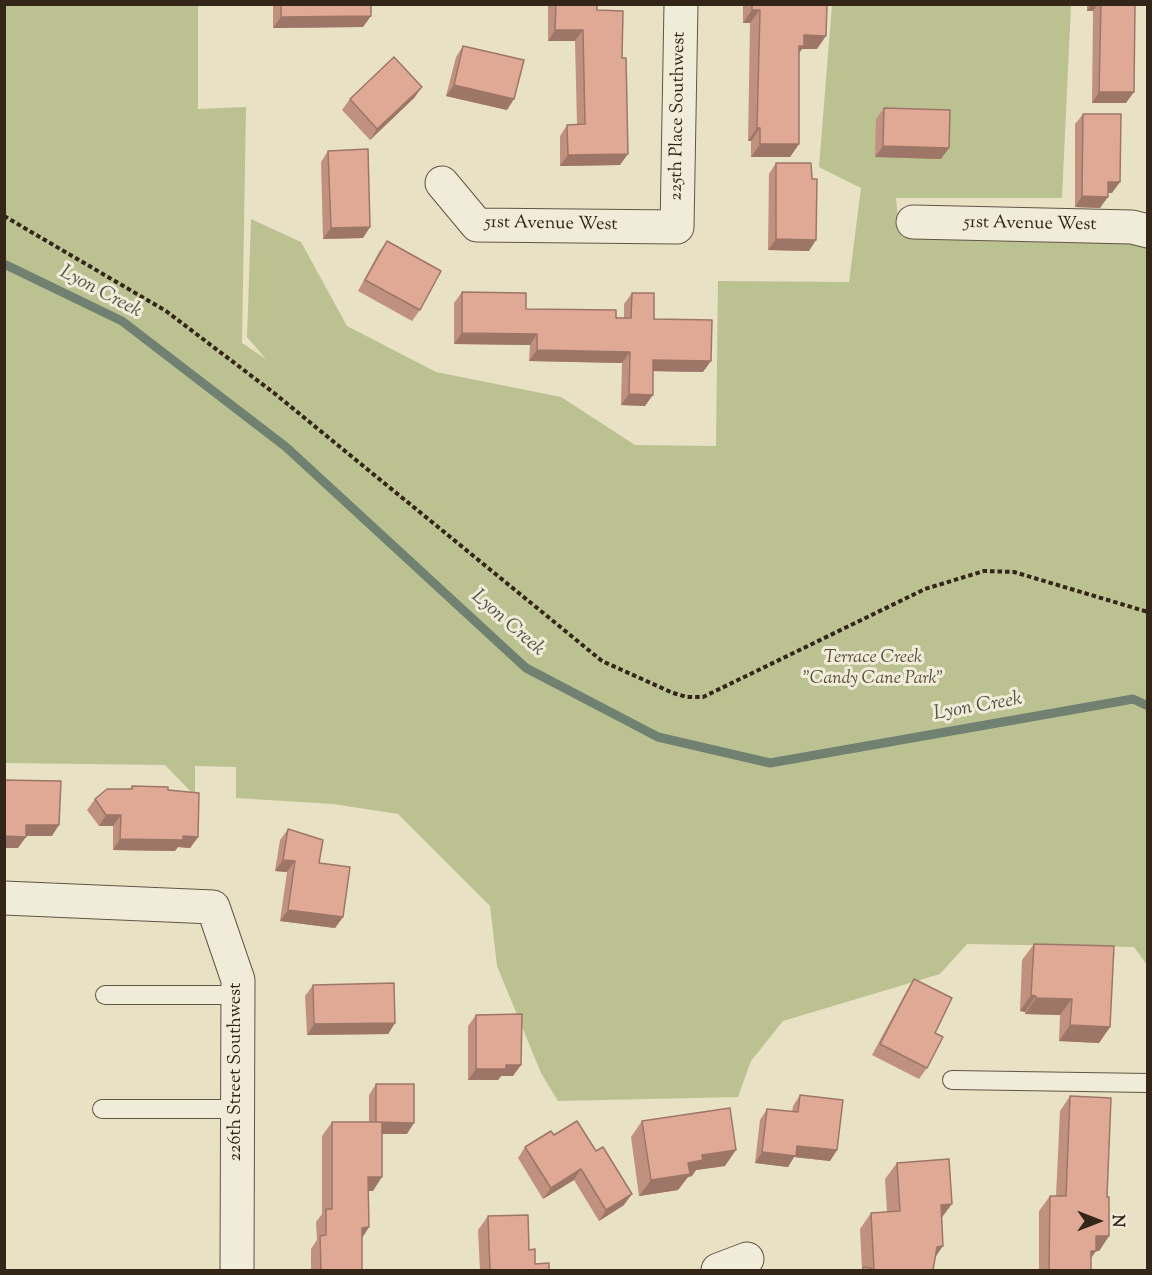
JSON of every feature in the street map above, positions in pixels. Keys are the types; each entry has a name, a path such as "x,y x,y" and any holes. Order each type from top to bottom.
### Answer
{"street":[{"name":"225th Place Southwest","path":"677,227 681,4"},
{"name":"51st Avenue West","path":"442,183 477,225 677,227"},
{"name":"51st Avenue West","path":"913,222 1132,227 1148,231"},
{"name":"226th Street Southwest","path":"4,898 213,907 238,980 237,1270"}],"lane":[{"path":"105,995 238,995"},
{"path":"952,1080 1148,1083"},
{"path":"102,1109 237,1109"}],"path":[{"path":"4,216 166,311 274,393 602,661 673,693 687,697 703,697 925,589 984,571 1014,572 1148,612"}],"green space":[{"name":"Terrace Creek \"Candy Cane Park\"","path":"5,5 198,5 198,109 246,107 242,343 266,359 247,337 251,219 301,242 347,326 436,372 561,397 635,445 716,446 718,281 849,282 861,188 819,167 832,5 1071,5 1062,198 896,198 899,230 1032,242 1147,243 1147,965 1134,947 967,944 940,974 783,1021 751,1061 738,1097 558,1101 541,1073 497,966 490,906 398,814 333,804 236,798 236,767 195,766 195,796 165,765 5,763"}],"building":[{"path":"281,4 371,4 371,16 281,17"},
{"path":"556,4 597,4 597,10 623,11 622,58 626,58 628,154 568,155 567,125 585,124 583,30 555,30"},
{"path":"752,4 827,4 826,36 804,35 804,46 799,46 799,144 760,144 760,128 757,128 760,10 752,10"},
{"path":"1101,4 1135,4 1134,92 1099,92"},
{"path":"463,46 524,60 514,99 454,85"},
{"path":"394,57 422,87 377,129 350,99"},
{"path":"884,108 950,110 949,148 883,146"},
{"path":"1083,114 1121,114 1120,182 1108,182 1108,197 1082,196"},
{"path":"368,149 370,227 331,228 328,151"},
{"path":"776,163 811,163 812,179 817,179 816,240 776,239"},
{"path":"387,241 441,271 420,310 365,280"},
{"path":"462,292 526,293 526,309 616,310 616,318 631,318 632,293 654,293 654,319 712,320 711,361 653,360 653,395 629,394 630,352 537,350 537,334 462,333"},
{"path":"4,780 61,781 59,825 26,825 26,837 4,836"},
{"path":"132,786 168,787 168,790 199,793 198,837 183,836 183,840 120,839 121,815 106,815 95,799 107,789 132,789"},
{"path":"288,829 323,840 319,863 350,867 343,917 288,910 295,861 283,860"},
{"path":"1034,944 1114,946 1110,1027 1070,1025 1072,999 1036,998 1031,995"},
{"path":"914,979 952,998 935,1033 943,1037 927,1068 880,1044"},
{"path":"394,983 395,1023 314,1024 313,985"},
{"path":"522,1014 521,1065 506,1065 506,1069 476,1069 476,1015"},
{"path":"376,1084 414,1084 414,1123 376,1122"},
{"path":"800,1095 843,1100 837,1150 797,1146 796,1156 762,1152 767,1109 798,1112"},
{"path":"1070,1096 1111,1098 1107,1197 1109,1197 1109,1236 1096,1236 1096,1251 1091,1251 1091,1270 1049,1270 1050,1196 1066,1196"},
{"path":"730,1108 736,1150 702,1155 703,1160 688,1163 690,1174 651,1180 642,1121"},
{"path":"577,1121 596,1151 603,1147 632,1194 606,1210 581,1169 551,1188 525,1147 551,1131 554,1135"},
{"path":"332,1122 382,1122 382,1177 368,1177 369,1227 362,1228 362,1270 321,1270 320,1236 326,1235 326,1209 332,1209"},
{"path":"949,1159 952,1204 941,1205 943,1246 937,1247 933,1270 863,1270 864,1267 874,1269 871,1213 900,1211 897,1163"},
{"path":"528,1215 529,1250 535,1249 535,1264 549,1263 549,1270 490,1270 488,1216"}],"waterway":[{"name":"Lyon Creek","path":"4,264 122,321 286,447 526,668 658,737 770,763 1133,699 1148,706"}]}
